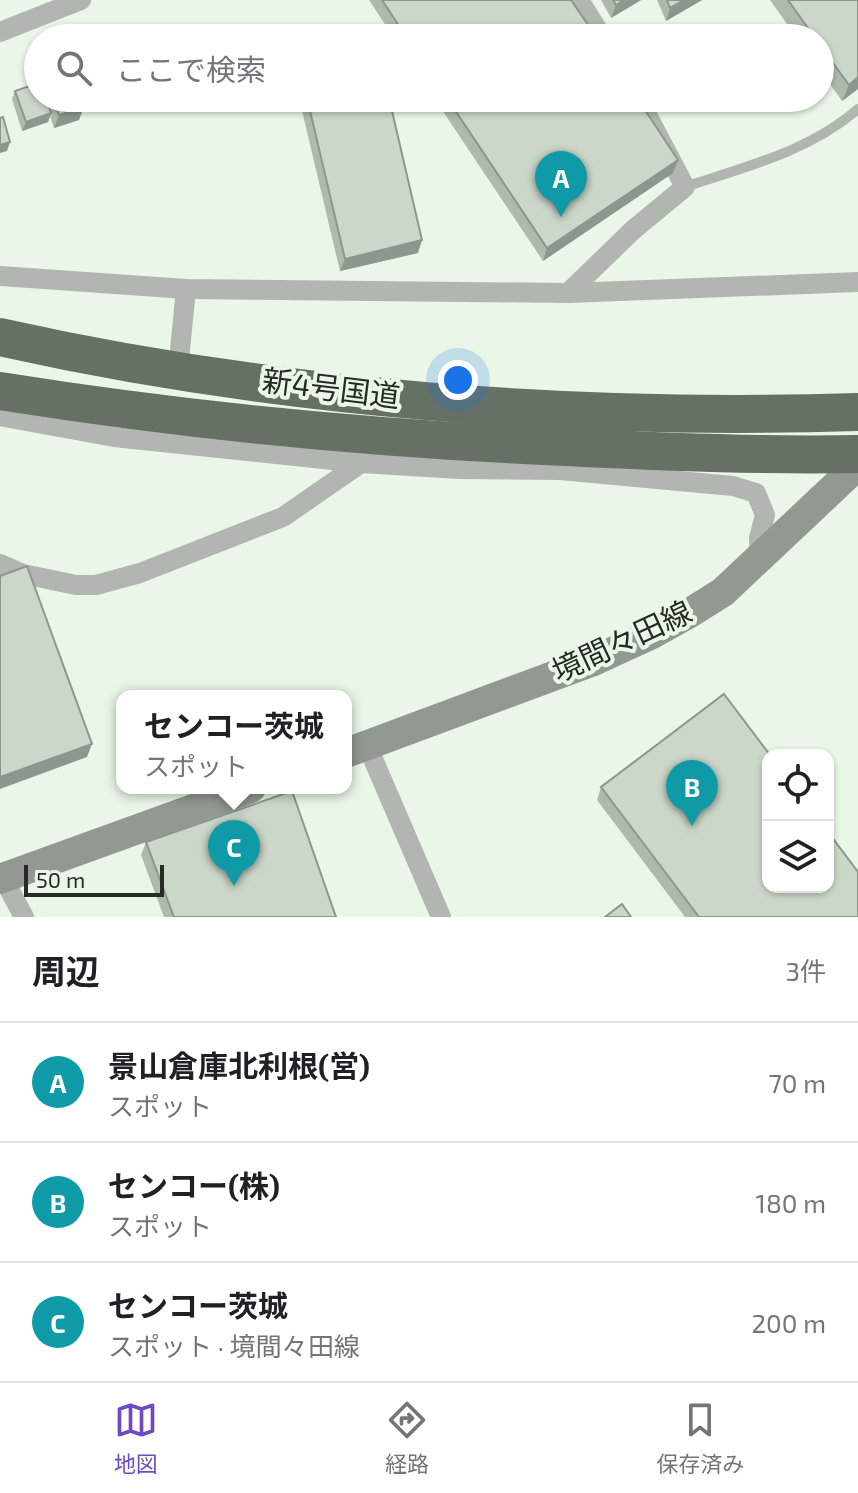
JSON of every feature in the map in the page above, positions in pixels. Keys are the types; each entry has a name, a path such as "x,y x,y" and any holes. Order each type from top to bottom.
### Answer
{"highway":[{"name":"新4号国道","path":"0,337 178,370 335,391 570,410 775,414 858,412"},
{"name":"新4号国道","path":"0,391 285,428 488,444 708,453 858,454"}],"main road":[{"name":"境間々田線","path":"357,749 591,662 654,633 723,592 858,465"},
{"path":"2,879 235,794"}],"street":[{"path":"0,32 81,0"},
{"path":"579,0 594,24"},
{"path":"568,293 633,230 685,187 645,112"},
{"path":"0,276 186,289 568,293 858,282"},
{"path":"178,370 186,289"},
{"path":"0,416 114,437 361,463 459,469 560,470 733,486 756,493 765,515 759,538 760,559"},
{"path":"0,564 23,574 76,585 96,585 140,573 283,517 361,463"},
{"path":"357,749 441,917"},
{"path":"2,879 24,917"}],"lane":[{"path":"685,187 790,151 840,124 858,109"}],"building":[{"path":"382,0 571,0 587,24 398,24"},
{"path":"667,0 684,0 670,8"},
{"path":"788,0 858,0 858,77 849,85 834,64 834,24 805,24"},
{"path":"24,88 24,112 51,113 26,122 15,91"},
{"path":"310,112 392,112 422,240 345,259"},
{"path":"456,112 646,112 678,160 547,248"},
{"path":"3,117 10,142 0,145 0,118"},
{"path":"27,566 92,744 0,777 0,576"},
{"path":"724,694 765,749 762,749 762,893 834,893 834,840 858,872 858,917 699,917 601,787"},
{"path":"283,794 293,794 336,917 174,917 146,842"},
{"path":"622,904 631,917 605,917"}],"place":[{"name":"景山倉庫北利根(営)","path":"561,217"},
{"name":"センコー(株)","path":"692,826"},
{"name":"センコー茨城","path":"234,886"}]}
